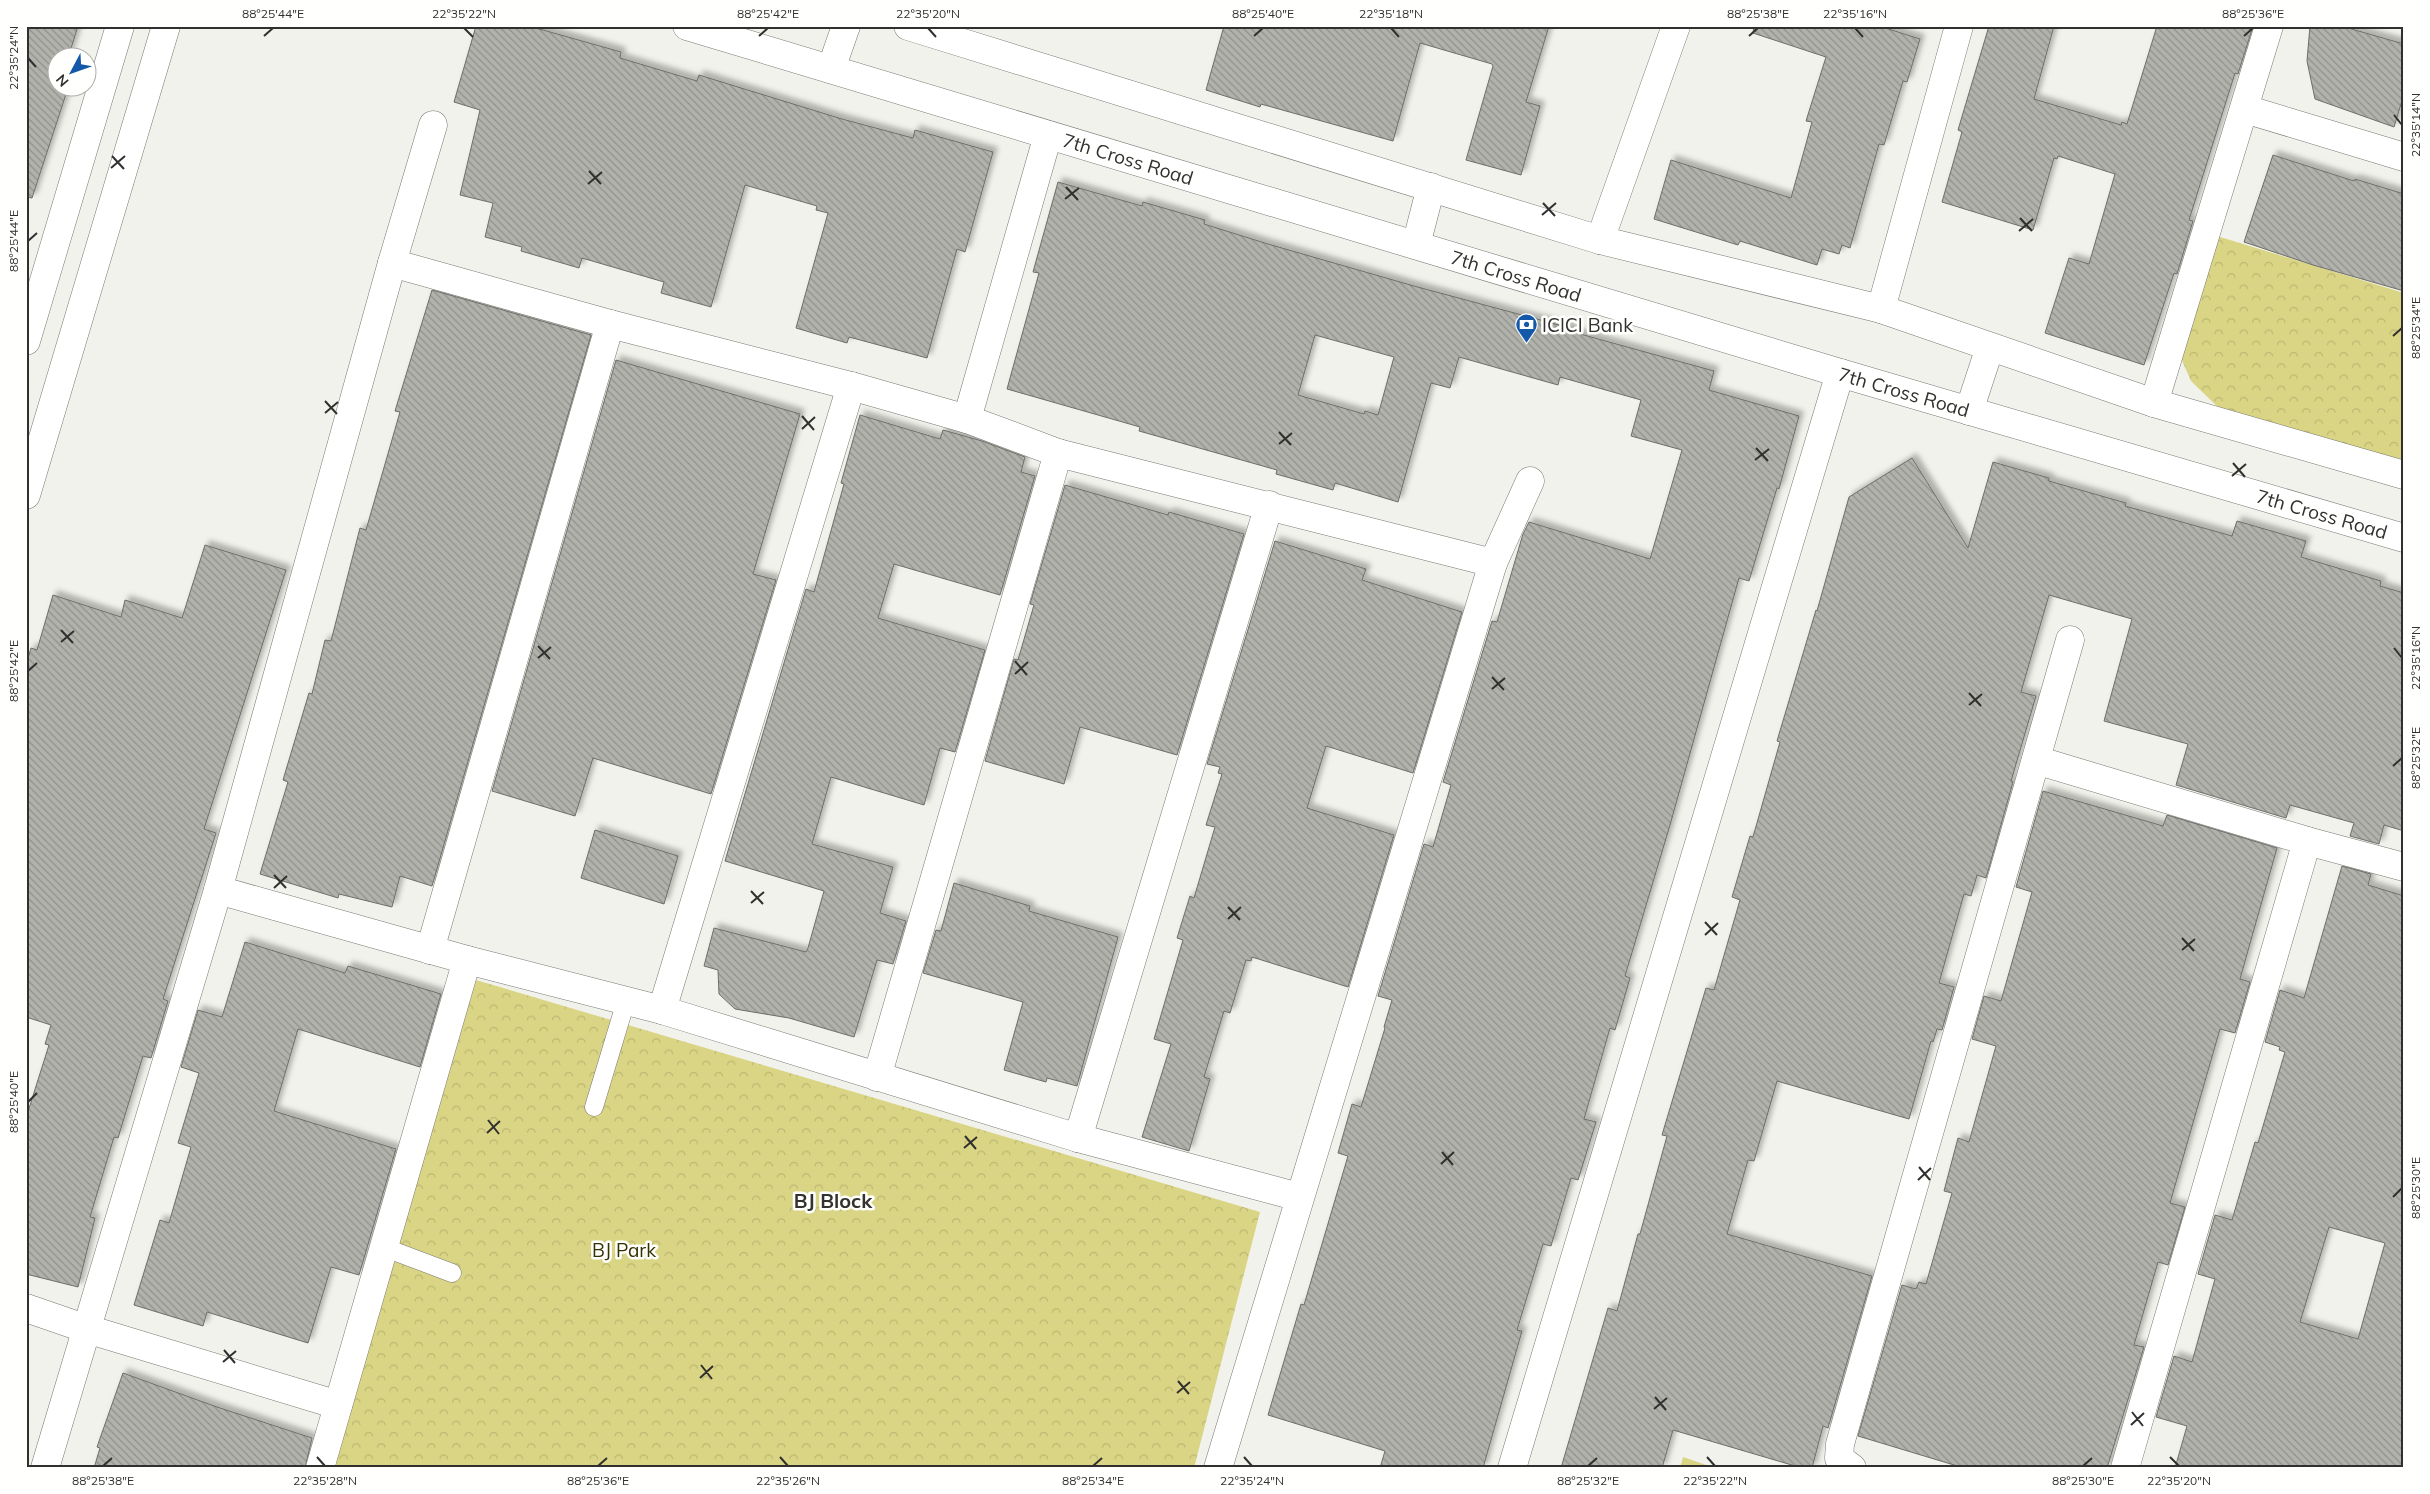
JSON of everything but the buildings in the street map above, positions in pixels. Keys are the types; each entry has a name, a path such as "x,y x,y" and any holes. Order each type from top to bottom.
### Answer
{"street":[{"path":"26,341 120,26"},
{"path":"26,495 166,26"},
{"name":"7th Cross Road","path":"687,26 1840,373 2404,538"},
{"path":"832,69 846,26"},
{"path":"908,26 1600,240 1881,309 2154,403 2404,475"},
{"path":"1600,240 1676,26"},
{"path":"1881,309 1959,26"},
{"path":"2154,403 2269,26"},
{"path":"2245,108 2404,157"},
{"path":"45,1468 218,890 392,263 433,125"},
{"path":"967,419 1048,135"},
{"path":"1416,246 1431,187"},
{"path":"392,263 610,324 851,386 967,419 1058,453 1493,563"},
{"path":"430,950 610,324"},
{"path":"1969,411 1990,347"},
{"path":"1512,1468 1840,373"},
{"path":"662,1010 851,386"},
{"path":"877,1077 1058,453"},
{"path":"1218,1468 1493,563 1530,481"},
{"path":"1078,1138 1268,505"},
{"path":"1852,1468 1839,1458 1840,1444 2070,640"},
{"path":"2036,760 2307,841 2404,867"},
{"path":"2125,1468 2307,841"},
{"path":"218,890 430,950 662,1010 1078,1138 1299,1197"},
{"path":"320,1468 467,960"},
{"path":"26,1308 87,1329 338,1405"}],"lane":[{"path":"594,1107 626,1001"},
{"path":"383,1247 452,1273"}],"green space":[{"path":"2207,233 2404,293 2404,461 2222,411 2191,381 2174,342"},
{"name":"BJ Park","path":"476,980 1260,1212 1194,1468 333,1468"},
{"path":"1683,1457 1715,1468 1680,1468"}],"place":[{"name":"ICICI Bank","path":"1526,344"}],"district":[{"name":"BJ Block","path":"833,1200"}]}
